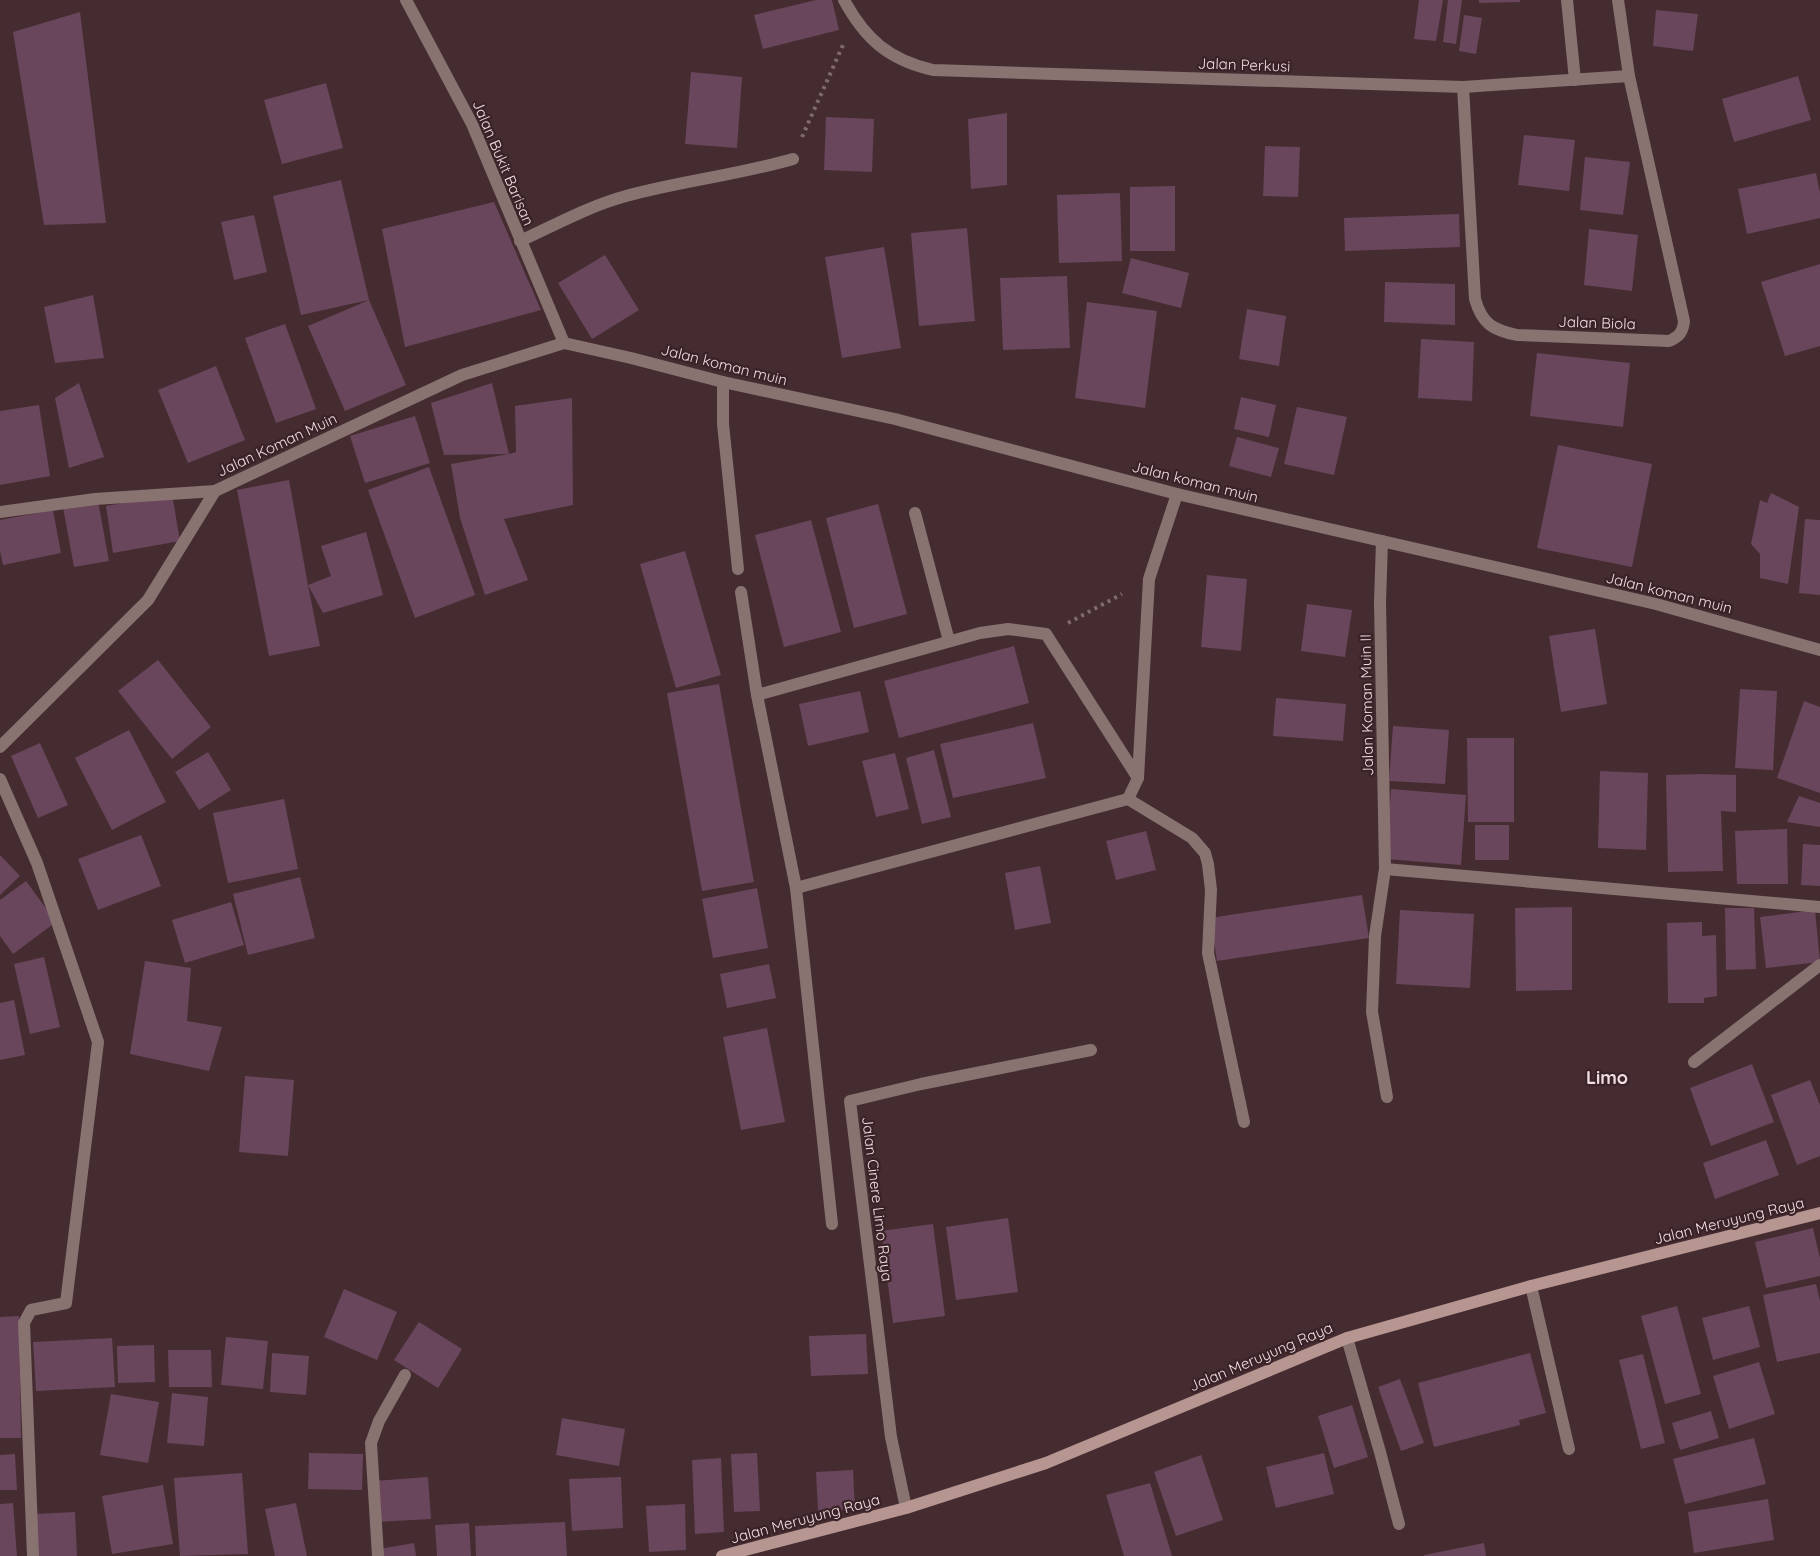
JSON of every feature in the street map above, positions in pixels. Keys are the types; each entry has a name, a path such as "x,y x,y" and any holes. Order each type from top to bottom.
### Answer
{"main road":[{"name":"Jalan Meruyung Raya","path":"722,1556 906,1508 1046,1463 1347,1338 1531,1286 1820,1213"}],"street":[{"name":"Jalan Bukit Barisan","path":"406,0 472,124 564,343"},
{"name":"Jalan Perkusi","path":"844,0 855,20 874,42 892,56 911,65 933,70 1463,87 1629,76"},
{"path":"1567,0 1575,80"},
{"path":"1618,0 1629,76"},
{"name":"Jalan Biola","path":"1463,87 1475,299 1479,312 1489,325 1501,332 1518,335 1669,341 1684,329 1684,321 1629,76"},
{"path":"520,241 597,205 628,196 759,169 793,159"},
{"name":"Jalan koman muin","path":"564,343 723,382 895,419 1177,494 1656,604 1820,650"},
{"name":"Jalan Koman Muin","path":"0,747 148,600 215,491 462,375 564,343"},
{"path":"723,382 723,424 738,569"},
{"path":"0,512 95,499 215,491"},
{"path":"1128,799 1138,778 1149,579 1177,494"},
{"path":"915,513 949,641"},
{"name":"Jalan Koman Muin II","path":"1383,541 1380,602 1385,869 1375,936 1372,1012 1387,1097"},
{"path":"741,592 757,695 796,888 832,1224"},
{"path":"757,695 949,641 1008,629 1046,634 1138,778"},
{"path":"0,779 37,863 98,1042 66,1303 31,1310 24,1323 33,1556"},
{"path":"796,888 1128,799 1192,838 1205,853 1211,890 1208,953 1244,1122"},
{"path":"1385,869 1820,907"},
{"path":"1694,1062 1820,965"},
{"name":"Jalan Cinere Limo Raya","path":"906,1508 891,1437 850,1101 921,1084 1091,1050"},
{"path":"1531,1286 1569,1449"},
{"path":"1347,1338 1399,1524"},
{"path":"378,1556 371,1443 379,1421 405,1375"}],"path":[{"path":"793,159 855,20"},
{"path":"1046,634 1149,579"}],"building":[{"path":"816,0 832,0 839,30 763,49 754,15"},
{"path":"1419,0 1443,0 1436,41 1414,39"},
{"path":"1448,0 1462,0 1456,44 1443,42"},
{"path":"1479,0 1520,0 1520,2 1479,3"},
{"path":"1656,10 1698,14 1693,51 1653,46"},
{"path":"80,12 106,223 44,225 13,32"},
{"path":"1464,15 1482,18 1476,54 1459,51"},
{"path":"691,72 742,77 737,148 685,144"},
{"path":"1798,76 1811,120 1734,142 1722,99"},
{"path":"326,83 343,148 282,164 264,100"},
{"path":"1007,113 1007,185 971,189 968,119"},
{"path":"826,117 874,119 872,172 824,170"},
{"path":"1524,135 1575,140 1569,191 1518,185"},
{"path":"1265,146 1300,147 1298,197 1263,196"},
{"path":"1585,157 1630,162 1623,215 1580,210"},
{"path":"1816,173 1820,193 1820,218 1747,234 1738,189"},
{"path":"341,180 369,300 301,315 273,196"},
{"path":"1175,186 1175,251 1130,251 1130,187"},
{"path":"1120,193 1122,261 1059,263 1057,195"},
{"path":"494,202 541,310 405,347 382,229"},
{"path":"1459,214 1460,247 1345,251 1344,218"},
{"path":"254,215 267,272 234,280 221,222"},
{"path":"967,228 975,321 919,326 911,233"},
{"path":"1589,229 1638,235 1632,291 1584,285"},
{"path":"884,247 901,348 842,358 825,257"},
{"path":"605,255 639,310 592,339 558,283"},
{"path":"1131,258 1189,273 1181,308 1122,293"},
{"path":"1820,264 1820,346 1785,356 1761,282"},
{"path":"1067,276 1070,348 1003,350 1000,278"},
{"path":"1385,282 1455,284 1455,325 1384,322"},
{"path":"93,295 104,358 55,363 44,307"},
{"path":"369,300 406,385 345,411 308,326"},
{"path":"1087,302 1157,311 1145,408 1075,398"},
{"path":"1247,309 1286,316 1279,366 1239,359"},
{"path":"285,324 316,409 276,423 245,338"},
{"path":"1421,339 1474,342 1472,401 1418,398"},
{"path":"1537,353 1630,363 1623,427 1530,416"},
{"path":"216,366 245,440 188,463 158,390"},
{"path":"79,383 104,457 69,468 55,398"},
{"path":"492,383 509,454 444,455 431,403"},
{"path":"1241,397 1276,405 1269,437 1234,429"},
{"path":"572,398 573,505 504,519 528,580 485,595 460,518 451,464 516,452 515,406"},
{"path":"39,405 50,476 0,485 0,411"},
{"path":"1297,407 1347,417 1334,475 1284,464"},
{"path":"415,416 430,463 365,483 350,436"},
{"path":"1237,437 1279,448 1271,477 1229,466"},
{"path":"1558,445 1652,464 1632,567 1537,548"},
{"path":"429,467 475,595 415,618 368,490"},
{"path":"289,480 320,646 269,656 237,490"},
{"path":"1771,493 1799,507 1788,584 1760,578 1760,554 1751,544 1760,500 1767,503"},
{"path":"172,494 180,541 113,553 106,506"},
{"path":"98,501 109,561 74,567 63,507"},
{"path":"878,504 907,614 854,628 826,518"},
{"path":"53,510 61,553 3,565 0,551 0,520"},
{"path":"1805,519 1820,520 1820,595 1799,593"},
{"path":"811,520 841,632 784,647 755,535"},
{"path":"366,532 383,595 323,613 308,585 331,576 321,546"},
{"path":"685,551 721,675 676,688 640,564"},
{"path":"1207,575 1247,579 1241,651 1201,647"},
{"path":"1307,604 1352,610 1345,657 1301,651"},
{"path":"1595,629 1607,704 1561,712 1549,636"},
{"path":"1014,646 1029,703 899,738 884,681"},
{"path":"158,660 211,727 172,759 118,691"},
{"path":"719,684 754,882 702,891 667,693"},
{"path":"1740,689 1777,691 1773,770 1735,768"},
{"path":"860,691 869,732 808,746 799,704"},
{"path":"1276,698 1346,704 1343,741 1273,736"},
{"path":"1804,701 1820,707 1820,793 1777,778"},
{"path":"1033,723 1046,778 953,798 940,744"},
{"path":"1393,726 1449,730 1445,784 1389,781"},
{"path":"129,730 166,802 112,830 75,758"},
{"path":"1467,738 1514,738 1514,822 1468,822"},
{"path":"40,743 68,805 38,818 11,756"},
{"path":"934,750 951,817 922,824 906,758"},
{"path":"208,752 231,790 199,810 175,772"},
{"path":"895,753 909,809 876,817 862,761"},
{"path":"1600,771 1648,773 1646,850 1598,848"},
{"path":"1666,775 1736,775 1736,812 1721,811 1723,871 1668,872"},
{"path":"1391,789 1466,795 1461,865 1386,859"},
{"path":"1799,796 1820,803 1820,827 1787,822"},
{"path":"284,799 298,869 228,883 213,813"},
{"path":"1475,825 1509,825 1509,860 1475,860"},
{"path":"1787,829 1788,884 1737,884 1735,831"},
{"path":"1146,831 1156,870 1116,880 1106,841"},
{"path":"141,835 161,886 98,910 78,859"},
{"path":"1803,844 1820,845 1820,886 1801,885"},
{"path":"0,855 20,876 0,895"},
{"path":"1040,866 1051,923 1015,930 1005,873"},
{"path":"300,877 315,938 248,955 233,894"},
{"path":"26,881 56,922 13,954 0,936 0,900"},
{"path":"757,888 768,948 713,958 702,899"},
{"path":"1362,895 1369,938 1217,961 1210,918"},
{"path":"231,902 244,945 185,963 172,920"},
{"path":"1572,907 1572,990 1516,991 1515,908"},
{"path":"1725,908 1754,908 1756,969 1726,970"},
{"path":"1400,910 1474,914 1470,988 1396,984"},
{"path":"1815,910 1820,962 1766,968 1760,917"},
{"path":"1702,922 1702,936 1716,935 1717,996 1704,998 1704,1003 1668,1003 1667,923"},
{"path":"44,957 60,1027 30,1034 14,964"},
{"path":"145,961 191,968 187,1021 222,1027 209,1071 130,1054"},
{"path":"769,964 776,998 727,1008 720,974"},
{"path":"14,1000 25,1055 0,1060 0,1003"},
{"path":"767,1028 785,1122 741,1130 723,1037"},
{"path":"1752,1064 1774,1122 1711,1146 1690,1088"},
{"path":"245,1076 294,1080 288,1156 239,1152"},
{"path":"1810,1080 1820,1105 1820,1156 1797,1165 1771,1095"},
{"path":"1766,1140 1779,1175 1715,1199 1703,1163"},
{"path":"1008,1218 1018,1292 956,1300 946,1227"},
{"path":"933,1224 945,1316 893,1323 881,1231"},
{"path":"1813,1228 1820,1258 1820,1276 1766,1288 1755,1242"},
{"path":"1816,1284 1820,1301 1820,1353 1777,1362 1763,1295"},
{"path":"344,1289 397,1312 377,1360 324,1337"},
{"path":"1677,1306 1701,1394 1665,1404 1641,1316"},
{"path":"1749,1306 1760,1347 1713,1360 1702,1318"},
{"path":"19,1316 21,1438 0,1438 0,1317"},
{"path":"419,1322 462,1349 438,1388 394,1360"},
{"path":"866,1334 868,1374 811,1376 809,1336"},
{"path":"226,1337 268,1341 263,1389 221,1385"},
{"path":"112,1338 115,1387 36,1391 33,1342"},
{"path":"154,1345 155,1382 118,1383 117,1346"},
{"path":"168,1350 211,1350 212,1387 169,1387"},
{"path":"272,1353 309,1356 306,1395 270,1392"},
{"path":"1530,1353 1546,1413 1519,1420 1520,1425 1434,1447 1418,1383"},
{"path":"1643,1354 1665,1443 1641,1449 1619,1360"},
{"path":"1759,1362 1775,1414 1729,1429 1713,1376"},
{"path":"1400,1379 1424,1443 1401,1451 1378,1387"},
{"path":"172,1393 208,1397 204,1446 167,1443"},
{"path":"111,1394 159,1402 148,1463 100,1455"},
{"path":"1352,1405 1368,1457 1334,1468 1318,1416"},
{"path":"1711,1411 1719,1438 1680,1450 1672,1423"},
{"path":"562,1418 625,1429 619,1466 556,1455"},
{"path":"1754,1438 1766,1484 1685,1504 1673,1459"},
{"path":"309,1453 363,1454 362,1490 308,1489"},
{"path":"757,1453 760,1511 734,1512 731,1454"},
{"path":"1324,1453 1334,1494 1276,1508 1266,1467"},
{"path":"15,1454 17,1490 0,1490 0,1455"},
{"path":"1201,1455 1223,1520 1176,1536 1154,1472"},
{"path":"721,1458 724,1532 695,1534 692,1460"},
{"path":"853,1470 855,1509 818,1511 816,1472"},
{"path":"242,1473 248,1554 180,1556 174,1478"},
{"path":"428,1477 431,1519 376,1522 374,1481"},
{"path":"621,1477 623,1528 572,1531 569,1479"},
{"path":"1150,1483 1172,1556 1124,1556 1106,1495"},
{"path":"163,1485 173,1544 112,1554 102,1496"},
{"path":"1768,1499 1774,1540 1694,1553 1688,1512"},
{"path":"13,1503 17,1556 0,1556 0,1504"},
{"path":"296,1503 307,1556 275,1556 265,1509"},
{"path":"685,1504 686,1550 649,1552 646,1506"},
{"path":"75,1512 77,1556 37,1556 35,1514"},
{"path":"565,1522 567,1556 476,1556 475,1526"},
{"path":"469,1523 471,1556 437,1556 435,1525"},
{"path":"414,1543 416,1556 380,1556 379,1549"},
{"path":"1484,1543 1486,1556 1424,1556 1424,1555"}],"district":[{"name":"Limo","path":"1607,1078"}]}
